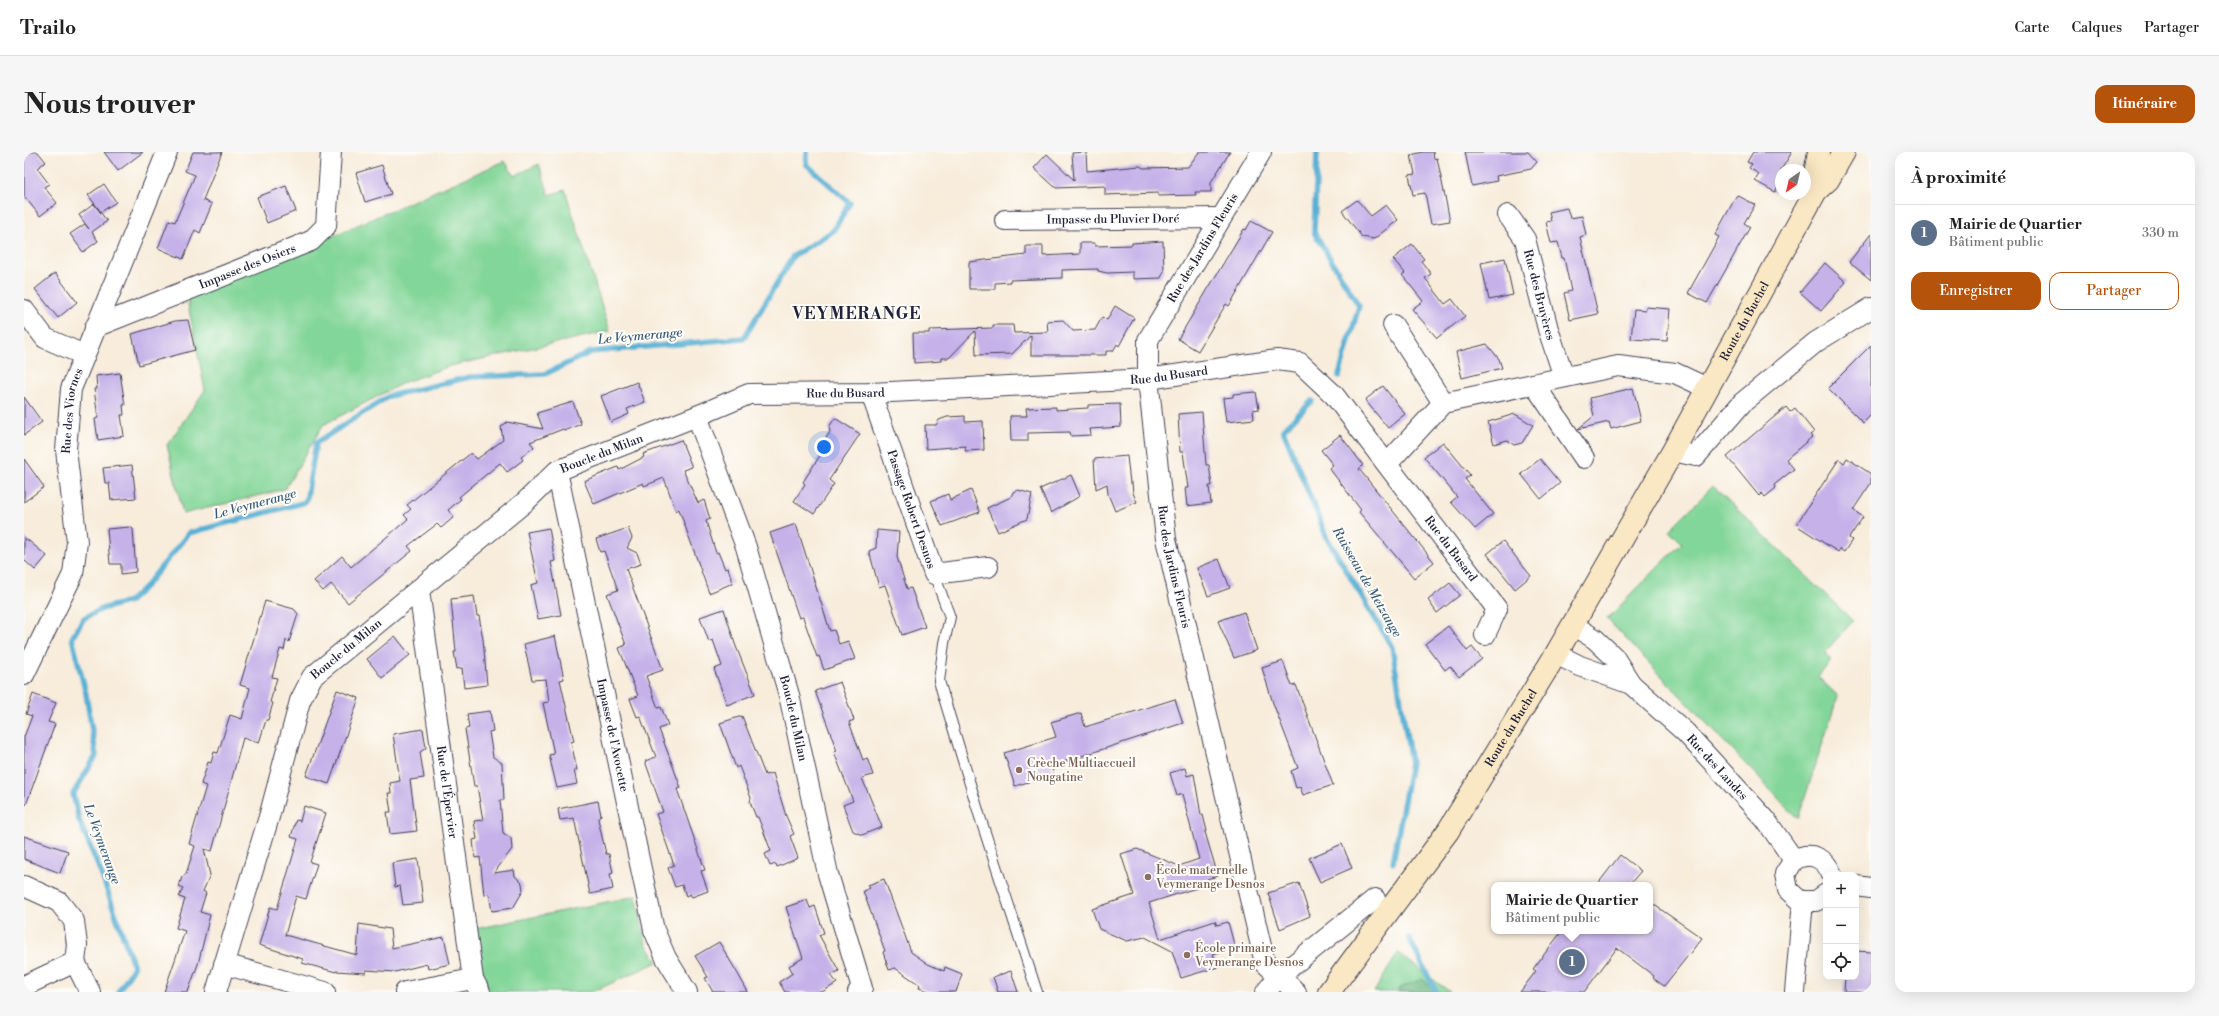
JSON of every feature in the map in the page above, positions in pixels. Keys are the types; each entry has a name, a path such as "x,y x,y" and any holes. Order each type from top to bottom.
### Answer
{"main road":[{"name":"Route du Buchel","path":"1816,191 1815,174 1820,152"},
{"name":"Route du Buchel","path":"1329,992 1448,831 1556,654 1673,451 1816,191 1828,180 1844,152"}],"street":[{"name":"Rue des Viornes","path":"24,675 73,574 78,542 66,450 71,389 167,152"},
{"name":"Impasse des Osiers","path":"95,327 311,241 326,226 331,152"},
{"name":"Rue des Jardins Fleuris","path":"1261,152 1148,340 1148,379 1166,539 1265,963 1272,985 1296,992"},
{"name":"Rue des Bruyères","path":"1508,215 1525,239 1548,329 1564,377"},
{"name":"Impasse du Pluvier Doré","path":"1006,220 1221,218"},
{"path":"1673,451 1696,456 1742,403 1816,342 1871,308"},
{"path":"24,310 45,338 84,355"},
{"path":"1392,325 1442,403"},
{"name":"Rue du Busard","path":"697,416 749,394 871,394 1148,379 1277,360 1300,363 1334,395 1497,609 1485,635"},
{"path":"1387,464 1442,403 1492,394 1618,366 1675,373 1707,388"},
{"path":"1534,384 1584,458"},
{"name":"Passage Robert Desnos","path":"871,394 934,574 988,567"},
{"name":"Boucle du Milan","path":"216,992 269,817 300,701 312,677 525,502 557,471 697,416 746,547 787,688 828,874 864,991"},
{"name":"Impasse de l'Avocette","path":"557,471 654,930 666,958 686,992"},
{"name":"Rue de l'Épervier","path":"418,590 477,986"},
{"name":"Rue des Landes","path":"1572,625 1595,639 1614,657 1631,684 1685,732 1765,818 1794,860"},
{"name":"Rue des Landes","path":"1556,654 1580,666 1631,684"},
{"path":"1823,896 1816,901 1804,901 1793,896 1785,882 1785,874 1794,860 1801,856 1817,857 1829,867 1831,872"},
{"path":"24,886 60,902 74,921 77,945 75,962 90,992"},
{"path":"1859,886 1871,888"},
{"path":"1272,985 1375,899"},
{"path":"1795,992 1804,901"},
{"path":"24,986 75,962"},
{"path":"224,964 325,992"},
{"path":"405,992 477,986"}],"lane":[{"path":"934,574 950,617 944,643 939,681 980,817 1038,992"}],"green space":[{"path":"505,161 514,176 539,164 549,195 565,190 610,331 450,366 405,382 323,425 285,489 183,514 167,445 205,390 187,299"},
{"path":"1713,486 1853,621 1825,652 1831,661 1818,677 1838,696 1798,819 1607,619 1682,543 1669,530"},
{"path":"636,896 646,944 658,962 592,992 491,992 481,975 475,929"},
{"path":"1398,953 1450,992 1374,992"},
{"path":"1422,979 1437,992 1399,992 1398,989"}],"building":[{"path":"24,152 38,152 46,162 37,168 49,184 44,187 57,203 40,216 24,196"},
{"path":"104,152 143,152 118,171"},
{"path":"193,152 222,152 203,200 212,204 200,233 195,230 183,259 158,248 169,220 175,222 195,175 185,171"},
{"path":"1086,152 1087,171 1140,166 1143,168 1188,167 1199,152 1230,152 1211,182 1211,192 1195,192 1196,195 1158,196 1158,193 1105,195 1105,186 1056,188 1034,168 1047,154 1074,180 1072,153"},
{"path":"1423,152 1433,152 1434,159 1437,158 1450,221 1431,224 1425,193 1413,195 1409,175 1415,174 1411,155"},
{"path":"1465,152 1528,152 1537,162 1531,169 1496,176 1497,181 1472,186"},
{"path":"1753,152 1792,152 1785,164 1775,164 1775,192 1755,181 1759,174 1749,168 1752,164 1747,162"},
{"path":"382,165 391,194 365,202 356,173"},
{"path":"104,184 116,202 101,212 88,195"},
{"path":"286,186 296,211 267,223 257,197"},
{"path":"1737,195 1755,205 1744,223 1750,227 1707,303 1688,293 1719,237 1715,235"},
{"path":"1357,200 1371,216 1386,205 1398,220 1374,239 1362,237 1342,211"},
{"path":"94,204 107,221 92,232 98,241 83,252 70,234 85,224 89,229 79,215"},
{"path":"1567,208 1570,218 1582,216 1586,235 1580,237 1598,314 1570,320 1564,293 1571,291 1564,258 1562,258 1558,242 1551,243 1546,222 1551,221 1549,212"},
{"path":"1251,221 1272,232 1229,306 1226,304 1198,351 1178,339 1244,229 1246,230"},
{"path":"1871,234 1871,280 1849,262"},
{"path":"1163,241 1164,271 1161,278 1133,279 1133,272 1107,273 1098,271 1098,269 1062,270 1062,278 1010,280 1010,282 995,283 995,289 969,289 969,262 1026,255 1026,246 1043,246 1043,256 1080,254 1080,243 1095,243 1095,246 1132,245 1132,243"},
{"path":"1412,244 1424,259 1421,261 1431,274 1425,278 1445,304 1452,299 1465,316 1437,338 1412,309 1423,301 1402,275 1405,273 1393,259"},
{"path":"1505,258 1513,295 1489,300 1481,263"},
{"path":"1825,263 1846,282 1821,311 1800,292"},
{"path":"55,273 77,302 58,318 35,289"},
{"path":"1115,306 1134,318 1119,346 1117,344 1113,351 1106,351 1106,355 1031,355 1031,335 1012,354 976,355 975,331 949,358 941,358 941,361 914,363 913,333 929,333 929,330 993,328 993,325 1013,325 1014,333 1048,332 1047,321 1063,320 1073,331 1095,330 1102,317 1107,320"},
{"path":"1646,307 1670,309 1667,341 1631,339 1634,309 1646,310"},
{"path":"188,320 195,350 139,365 132,334 175,321"},
{"path":"1487,344 1499,359 1502,368 1462,378 1456,352"},
{"path":"1871,345 1871,415 1863,423 1828,388"},
{"path":"120,373 125,405 123,405 124,415 121,415 124,436 98,440 95,419 98,418 94,389 97,389 96,376"},
{"path":"637,382 645,402 627,409 629,414 611,422 601,396"},
{"path":"1383,386 1405,414 1388,428 1365,400"},
{"path":"1633,388 1641,421 1611,429 1609,422 1578,429 1594,416 1590,398"},
{"path":"1256,392 1259,409 1253,410 1254,419 1226,422 1223,398 1233,397 1233,394"},
{"path":"24,397 42,422 24,435"},
{"path":"573,402 581,424 564,431 563,429 530,442 534,447 521,457 523,460 507,472 500,463 459,497 461,499 448,510 454,517 441,528 437,524 408,546 412,551 348,603 331,584 323,591 314,581 342,556 351,567 408,519 404,515 411,509 407,505 471,453 477,459 503,440 501,427 507,422 543,429 537,413"},
{"path":"1120,404 1121,427 1090,429 1091,435 1071,436 1070,432 1028,433 1028,441 1011,441 1010,416 1027,416 1026,408 1056,407 1056,410 1088,408 1088,405"},
{"path":"1786,407 1790,412 1795,408 1814,432 1810,435 1812,437 1786,459 1794,469 1774,485 1776,488 1765,497 1762,493 1759,496 1727,457"},
{"path":"1202,412 1206,465 1209,465 1212,486 1209,486 1211,503 1187,506 1185,488 1188,488 1183,452 1180,452 1178,414"},
{"path":"1515,414 1533,425 1522,443 1514,445 1507,440 1494,444 1488,422"},
{"path":"965,416 965,422 983,421 984,450 965,451 966,446 926,449 925,425 936,425 939,420 947,417"},
{"path":"835,418 860,434 829,480 834,484 814,514 794,501 805,484 803,482 821,454 817,452 830,432 829,427"},
{"path":"1340,435 1363,465 1359,469 1434,562 1414,578 1359,512 1361,510 1329,468 1333,465 1321,450"},
{"path":"681,440 692,467 683,470 698,503 704,500 710,519 706,521 716,553 718,552 725,569 728,568 733,583 709,593 679,509 676,511 664,478 644,486 643,483 594,504 584,481 618,467 619,470 644,457 643,454"},
{"path":"1443,442 1470,475 1465,479 1493,514 1475,529 1451,502 1457,497 1424,457"},
{"path":"1127,456 1130,483 1132,483 1133,493 1137,502 1115,511 1108,494 1107,484 1096,489 1094,459"},
{"path":"1847,458 1871,474 1871,483 1853,510 1863,517 1849,538 1852,540 1844,552 1840,549 1838,552 1796,525 1839,459 1844,463"},
{"path":"24,459 44,487 24,502"},
{"path":"1540,459 1560,483 1541,499 1521,474"},
{"path":"132,465 136,498 111,500 109,483 105,483 103,468"},
{"path":"1071,475 1080,496 1051,513 1040,489"},
{"path":"971,490 980,512 942,526 931,501 948,494 950,500"},
{"path":"1018,490 1032,494 1027,519 998,532 987,508 1011,497 1013,492"},
{"path":"796,524 830,631 834,630 839,644 848,641 855,659 824,670 819,656 817,657 803,617 799,618 770,533"},
{"path":"130,527 133,529 136,572 121,574 121,564 110,564 107,529"},
{"path":"549,528 555,561 551,562 561,615 538,619 531,585 538,583 527,532"},
{"path":"628,528 632,538 627,548 637,553 641,564 626,569 663,670 646,676 658,708 661,707 668,725 659,729 681,788 677,789 705,870 701,871 708,891 692,897 690,894 686,896 682,885 675,887 668,868 674,865 656,814 663,812 645,761 656,757 640,716 637,717 630,699 638,696 619,648 626,645 607,594 618,590 604,551 600,552 596,539"},
{"path":"877,530 899,532 897,557 907,589 911,588 925,627 902,635 885,585 879,587 869,551 876,548"},
{"path":"24,537 47,556 35,570 24,560"},
{"path":"1503,541 1531,576 1515,589 1487,554"},
{"path":"1219,559 1230,588 1208,596 1197,568"},
{"path":"1450,583 1460,595 1437,613 1428,600"},
{"path":"474,596 483,639 487,685 464,688 462,668 457,669 454,652 456,652 451,599"},
{"path":"265,601 294,609 298,614 289,642 286,640 284,650 280,649 272,677 277,678 270,702 273,703 259,743 243,738 212,851 204,849 210,875 203,891 206,893 200,912 210,915 198,964 188,992 164,992 185,931 176,928 185,899 179,897 183,888 179,886 182,877 186,874 195,846 189,844 206,786 201,784 208,762 211,763 214,752 218,753 230,715 242,719 250,688 240,685"},
{"path":"724,609 735,644 755,694 727,705 714,669 722,666 713,640 709,642 700,617"},
{"path":"1244,612 1257,650 1234,658 1218,621"},
{"path":"1448,626 1467,651 1472,647 1482,659 1459,677 1450,666 1445,670 1425,644"},
{"path":"395,636 410,655 382,678 367,659"},
{"path":"555,636 564,679 560,680 574,741 571,742 577,770 574,770 577,784 557,788 549,755 554,754 543,703 549,702 546,679 532,680 524,644"},
{"path":"1283,661 1292,686 1296,685 1333,785 1303,795 1300,787 1296,788 1291,771 1298,768 1273,703 1262,668"},
{"path":"840,682 854,720 849,722 863,760 867,758 873,775 862,778 882,827 862,835 853,831 843,805 853,801 834,752 837,751 815,691"},
{"path":"337,690 359,698 329,784 306,776"},
{"path":"33,694 56,703 48,722 55,724 26,805 24,805 24,737 32,716 26,714"},
{"path":"1175,699 1183,723 1051,766 1054,774 1015,786 1004,753 1056,737 1051,722 1081,713 1085,727"},
{"path":"490,711 493,731 489,732 493,757 502,763 504,800 500,800 503,833 511,838 512,849 494,873 514,870 515,876 522,883 523,891 513,908 492,911 489,894 484,895 480,857 475,858 473,840 477,839 474,821 483,820 477,786 474,786 465,729 469,728 467,714"},
{"path":"742,716 765,775 773,773 786,816 794,834 790,836 798,858 777,867 776,864 770,866 765,854 771,851 758,817 756,817 750,802 751,798 739,766 736,768 720,723"},
{"path":"423,729 426,748 420,752 424,778 410,780 417,831 390,834 387,812 391,812 388,793 391,793 390,783 400,781 393,734"},
{"path":"1185,768 1187,776 1194,774 1201,815 1203,815 1207,831 1205,832 1218,876 1207,879 1209,884 1149,903 1160,939 1215,921 1217,925 1228,922 1235,948 1213,954 1218,967 1181,978 1172,951 1145,937 1127,941 1099,929 1092,909 1134,895 1121,854 1137,849 1179,866 1199,859 1182,794 1177,796 1170,773"},
{"path":"598,801 601,815 598,819 606,854 609,854 613,873 610,874 613,889 590,894 574,818 560,820 558,809"},
{"path":"304,806 326,813 310,862 317,864 306,899 296,896 285,935 357,955 359,924 390,929 392,948 444,937 450,964 428,969 427,964 395,972 366,970 366,973 336,972 302,963 303,959 259,945 270,907 277,909 298,839 291,837 296,820 300,821"},
{"path":"24,836 68,851 60,873 24,859"},
{"path":"1342,844 1352,868 1320,882 1309,858"},
{"path":"1620,855 1641,871 1632,882 1599,882"},
{"path":"418,859 423,903 403,905 400,886 395,887 392,863"},
{"path":"884,879 911,952 928,964 944,971 945,967 962,974 956,992 931,992 919,988 920,985 895,968 889,970 883,952 885,951 863,891 870,888 868,885"},
{"path":"1299,883 1310,916 1280,929 1268,893"},
{"path":"807,900 810,908 815,906 824,933 819,935 839,971 831,975 837,983 822,992 785,992 779,982 793,973 789,966 803,958 786,907"},
{"path":"1653,904 1702,938 1664,986 1653,978 1654,976 1617,948 1584,992 1520,992 1536,971 1533,969 1560,934 1653,934"},
{"path":"719,942 748,992 713,992 705,978 708,977 695,956"},
{"path":"1859,951 1871,952 1871,992 1844,992 1845,980 1859,980"},
{"path":"1011,971 1018,992 998,992 993,977"}],"waterway":[{"name":"Le Veymerange","path":"118,992 134,967 101,873 79,820 73,794 96,756 86,694 72,638 84,618 102,609 130,601 146,586 189,533 306,502 316,443 389,396 470,377 545,374 591,352 744,338 793,256 833,231 850,203 806,164 807,152"},
{"name":"Ruisseau de Metzange","path":"1317,152 1314,232 1359,306 1339,376"},
{"name":"Ruisseau de Metzange","path":"1312,401 1283,430 1327,538 1392,647 1411,763 1393,862"},
{"name":"Ruisseau de Metzange","path":"1409,938 1436,992"}],"place":[{"name":"Crèche Multiaccueil Nougatine","path":"1019,770"},
{"name":"École maternelle Veymerange Desnos","path":"1148,877"},
{"name":"École primaire Veymerange Desnos","path":"1187,955"},
{"name":"Mairie de Quartier","path":"1572,962"}],"district":[{"name":"VEYMERANGE","path":"857,314"}]}
